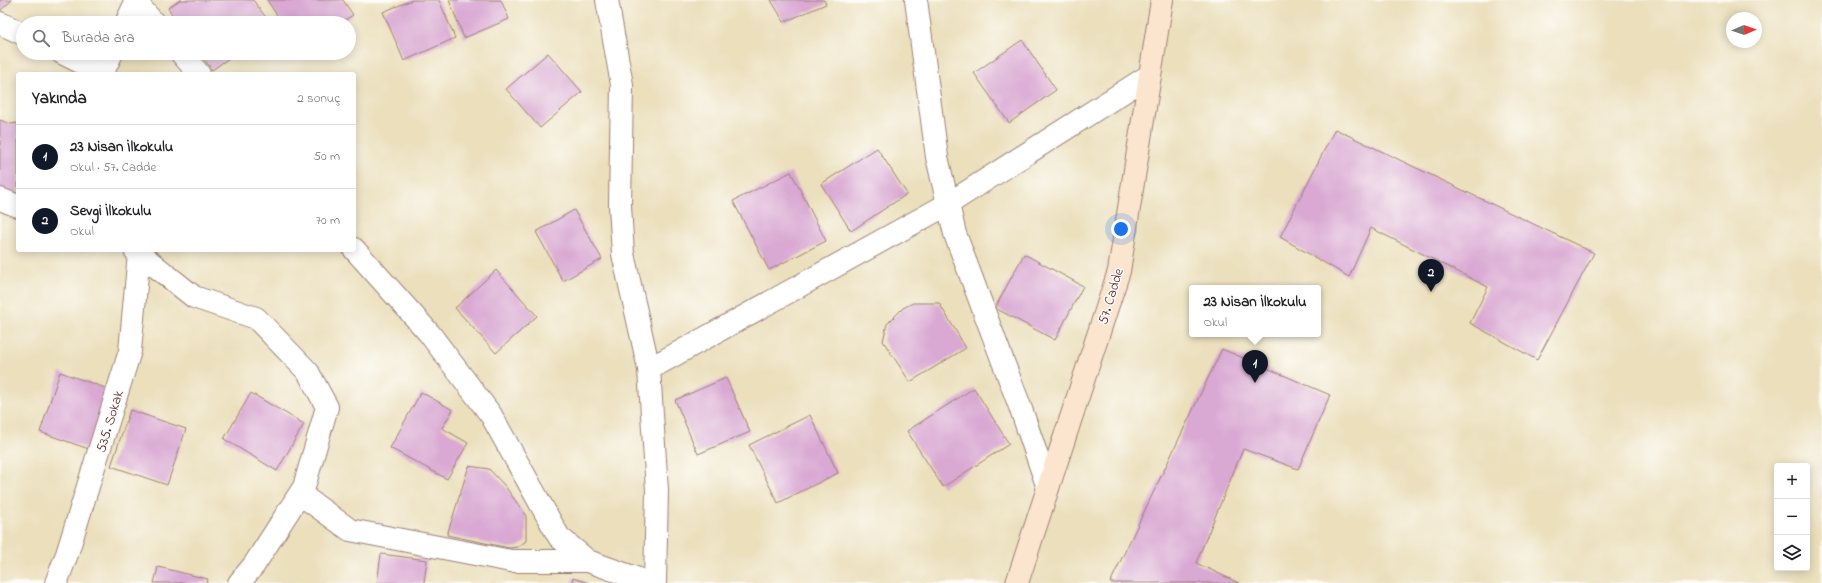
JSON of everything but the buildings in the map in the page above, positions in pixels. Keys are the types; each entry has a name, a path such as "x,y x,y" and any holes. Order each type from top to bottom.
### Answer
{"street":[{"path":"607,0 622,85 620,206 623,254 649,369 657,490 655,583"},
{"path":"916,0 937,157 955,234 1022,412 1048,488"},
{"name":"57. Cadde","path":"1017,583 1119,271 1162,0"},
{"path":"130,16 137,1 149,16"},
{"path":"0,22 16,30"},
{"path":"75,60 98,72"},
{"path":"103,72 109,60"},
{"path":"187,60 197,72"},
{"path":"649,369 948,204 1150,75"},
{"path":"0,199 16,205"},
{"path":"356,251 429,333 486,409 559,537 588,560 650,583"},
{"name":"535. Sokak","path":"56,583 96,464 130,351 137,252"},
{"path":"138,252 194,297 256,318 308,372 328,407 304,487 254,564 239,583"},
{"path":"300,494 350,530 511,560 588,560"}],"place":[{"name":"Sevgi İlkokulu","path":"1431,292"},
{"name":"23 Nisan İlkokulu","path":"1255,383"}]}
